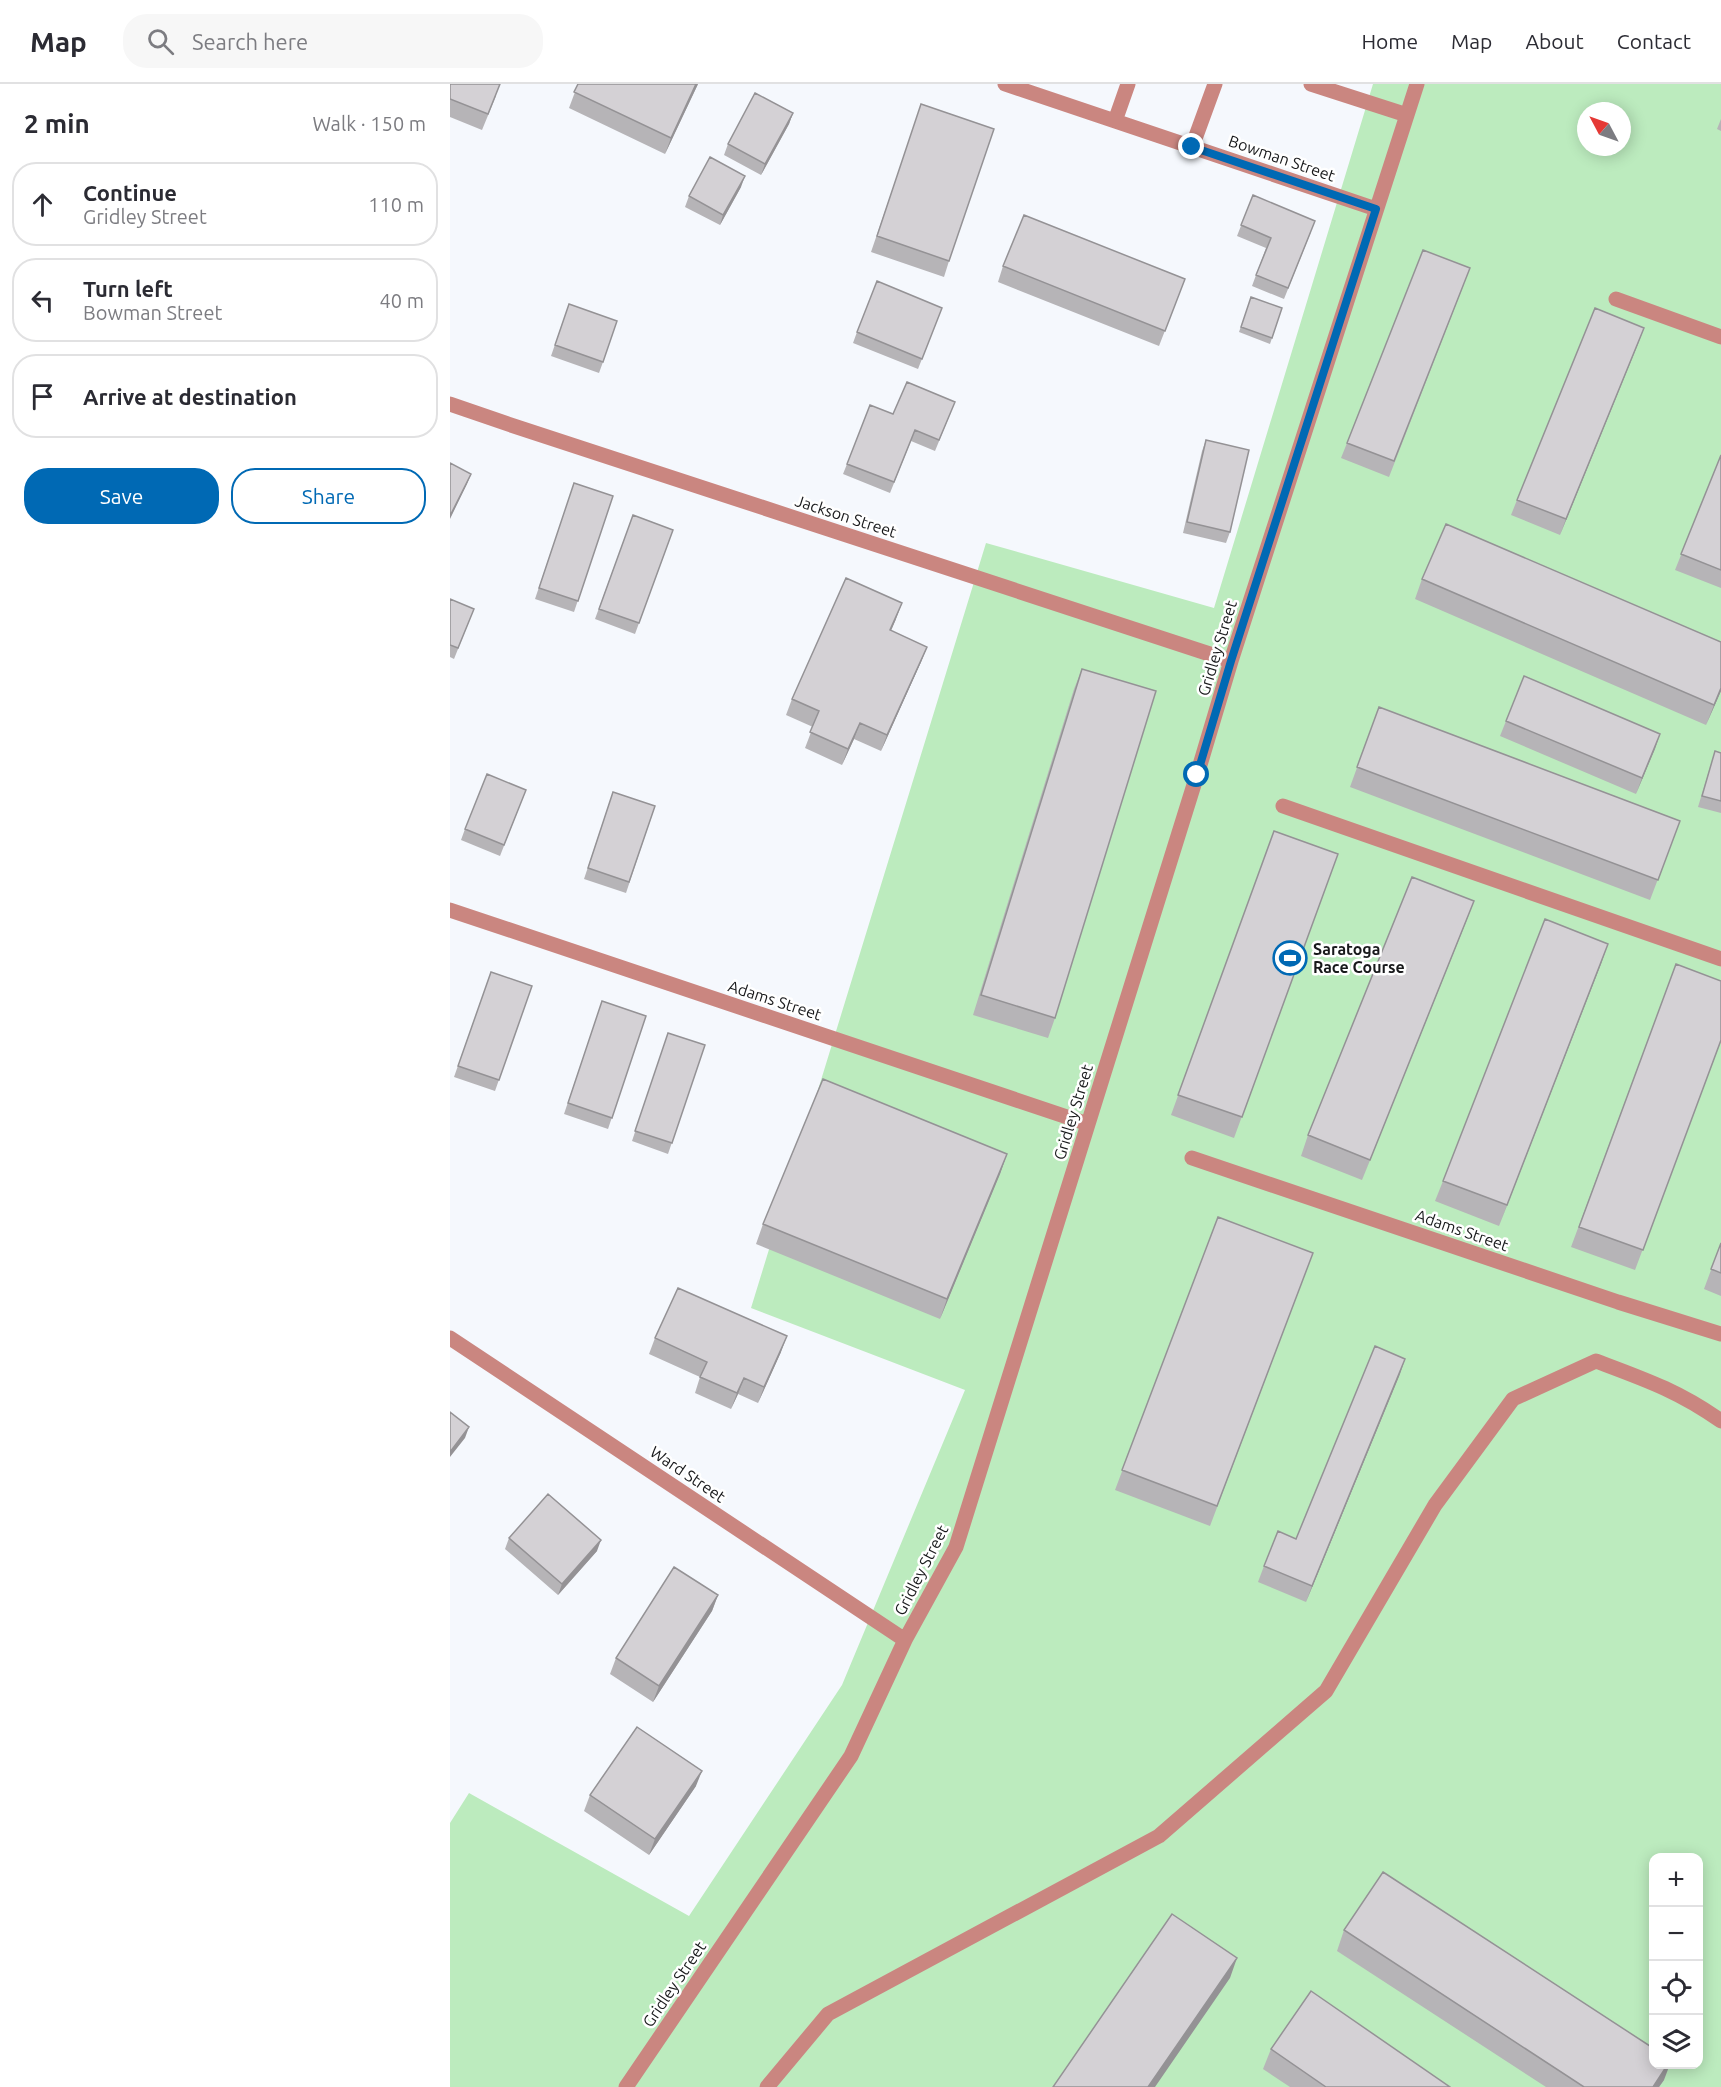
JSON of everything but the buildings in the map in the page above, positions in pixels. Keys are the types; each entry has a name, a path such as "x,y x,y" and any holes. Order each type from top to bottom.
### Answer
{"street":[{"name":"Bowman Street","path":"1005,84 1376,209"},
{"path":"1115,121 1128,84"},
{"path":"1192,147 1215,84"},
{"path":"1311,84 1407,115"},
{"name":"Gridley Street","path":"626,2087 851,1756 905,1640 956,1547 1231,661 1417,84"},
{"path":"1616,300 1721,337"},
{"name":"Jackson Street","path":"450,404 1231,661"},
{"path":"1282,806 1721,959"},
{"name":"Adams Street","path":"450,910 1088,1124"},
{"name":"Adams Street","path":"1192,1158 1617,1302 1721,1334"},
{"name":"Ward Street","path":"450,1338 905,1640"},
{"path":"767,2087 828,2014 1159,1836 1326,1691 1435,1505 1513,1399 1596,1361 1661,1384 1697,1404 1721,1421"}],"green space":[{"name":"Saratoga Race Course","path":"1373,84 1721,84 1721,2087 450,2087 450,1823 469,1793 689,1916 842,1685 965,1390 751,1308 986,543 1214,608"}],"place":[{"name":"Saratoga Race Course","path":"1290,958"}],"route":[{"path":"1192,147 1376,209 1231,661 1197,775"}]}
